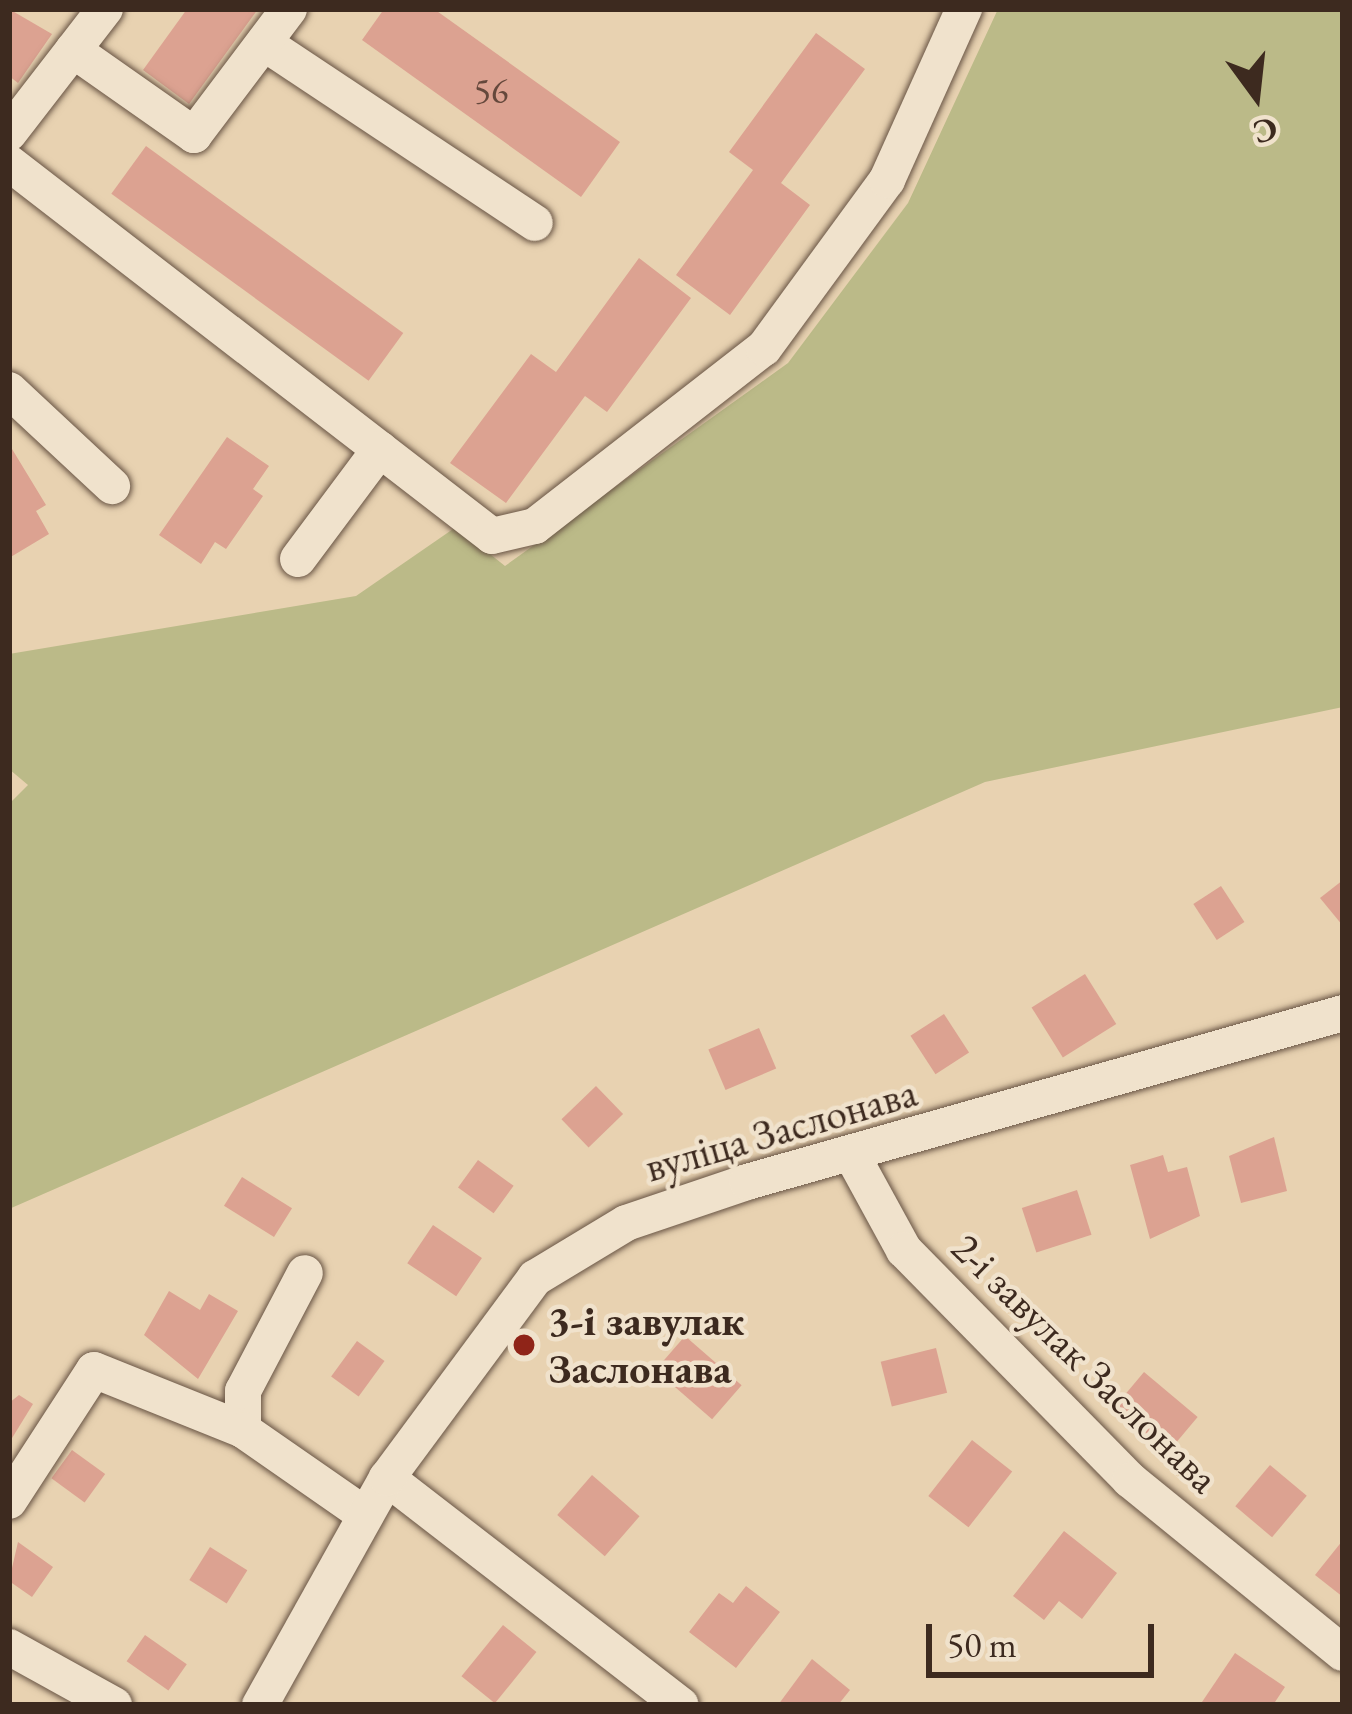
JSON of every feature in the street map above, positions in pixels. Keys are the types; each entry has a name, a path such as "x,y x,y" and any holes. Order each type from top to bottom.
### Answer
{"street":[{"path":"105,9 10,138 380,449 492,536 535,526 764,348 887,180 964,9"},
{"path":"73,50 194,135 289,9"},
{"path":"264,43 535,223"},
{"path":"9,390 112,486"},
{"path":"298,559 380,449"},
{"name":"вуліца Заслонава","path":"260,1705 386,1478 535,1278 626,1223 1343,1013"},
{"name":"2-і завулак Заслонава","path":"854,1156 904,1250 1114,1464 1343,1652"},
{"path":"243,1430 243,1391 305,1274"},
{"path":"9,1501 94,1370 243,1430 364,1514"},
{"path":"386,1478 681,1705"},
{"path":"9,1647 114,1705"}],"shaded area":[{"path":"998,9 1343,9 1343,707 985,782 9,1209 9,804 28,785 9,769 9,654 356,596 456,527 505,566 788,363 908,203"}],"building":[{"path":"9,9 52,34 18,83 9,76"},
{"path":"187,9 258,9 189,104 143,70"},
{"path":"384,9 434,9 620,142 581,197 362,40"},
{"path":"816,33 865,69 781,183 810,205 730,315 676,275 753,170 729,152"},
{"path":"146,146 403,333 369,381 111,194"},
{"path":"639,258 691,298 607,412 585,396 506,503 450,463 531,354 556,372"},
{"path":"227,437 269,466 253,489 263,496 226,549 215,542 201,564 159,535"},
{"path":"9,444 46,505 36,511 49,534 9,558"},
{"path":"1343,880 1343,926 1320,898"},
{"path":"1221,886 1244,922 1217,940 1193,904"},
{"path":"1085,974 1116,1024 1063,1057 1032,1007"},
{"path":"944,1014 969,1053 936,1074 910,1036"},
{"path":"759,1028 776,1069 726,1090 708,1049"},
{"path":"596,1086 623,1114 589,1147 561,1119"},
{"path":"1274,1137 1287,1191 1241,1203 1229,1156"},
{"path":"1163,1155 1168,1172 1187,1167 1200,1216 1150,1239 1130,1165"},
{"path":"478,1160 514,1186 494,1213 458,1188"},
{"path":"242,1177 292,1208 274,1237 224,1206"},
{"path":"1077,1190 1092,1235 1036,1253 1022,1208"},
{"path":"433,1225 482,1258 456,1296 407,1263"},
{"path":"169,1291 200,1310 209,1294 238,1311 198,1379 144,1335"},
{"path":"685,1336 742,1385 712,1419 655,1370"},
{"path":"357,1341 385,1361 359,1397 331,1377"},
{"path":"936,1348 947,1393 892,1406 881,1362"},
{"path":"1144,1372 1198,1417 1167,1453 1114,1408"},
{"path":"19,1395 33,1404 9,1443 9,1403"},
{"path":"972,1440 1012,1471 968,1527 928,1496"},
{"path":"72,1450 105,1474 85,1502 51,1478"},
{"path":"1270,1465 1307,1496 1272,1537 1235,1506"},
{"path":"592,1475 640,1516 605,1556 557,1515"},
{"path":"1064,1531 1117,1573 1082,1619 1059,1601 1044,1620 1013,1596"},
{"path":"1343,1540 1343,1597 1315,1575"},
{"path":"18,1542 53,1567 32,1597 9,1581"},
{"path":"210,1547 247,1570 227,1603 189,1580"},
{"path":"746,1586 780,1612 736,1668 689,1632 719,1593 733,1603"},
{"path":"503,1625 536,1652 495,1703 461,1676"},
{"path":"145,1635 187,1664 168,1690 127,1661"},
{"path":"1235,1653 1285,1687 1273,1705 1202,1702"},
{"path":"812,1659 850,1690 838,1705 778,1705"}],"place":[{"name":"3-і завулак Заслонава","path":"524,1345"}]}
